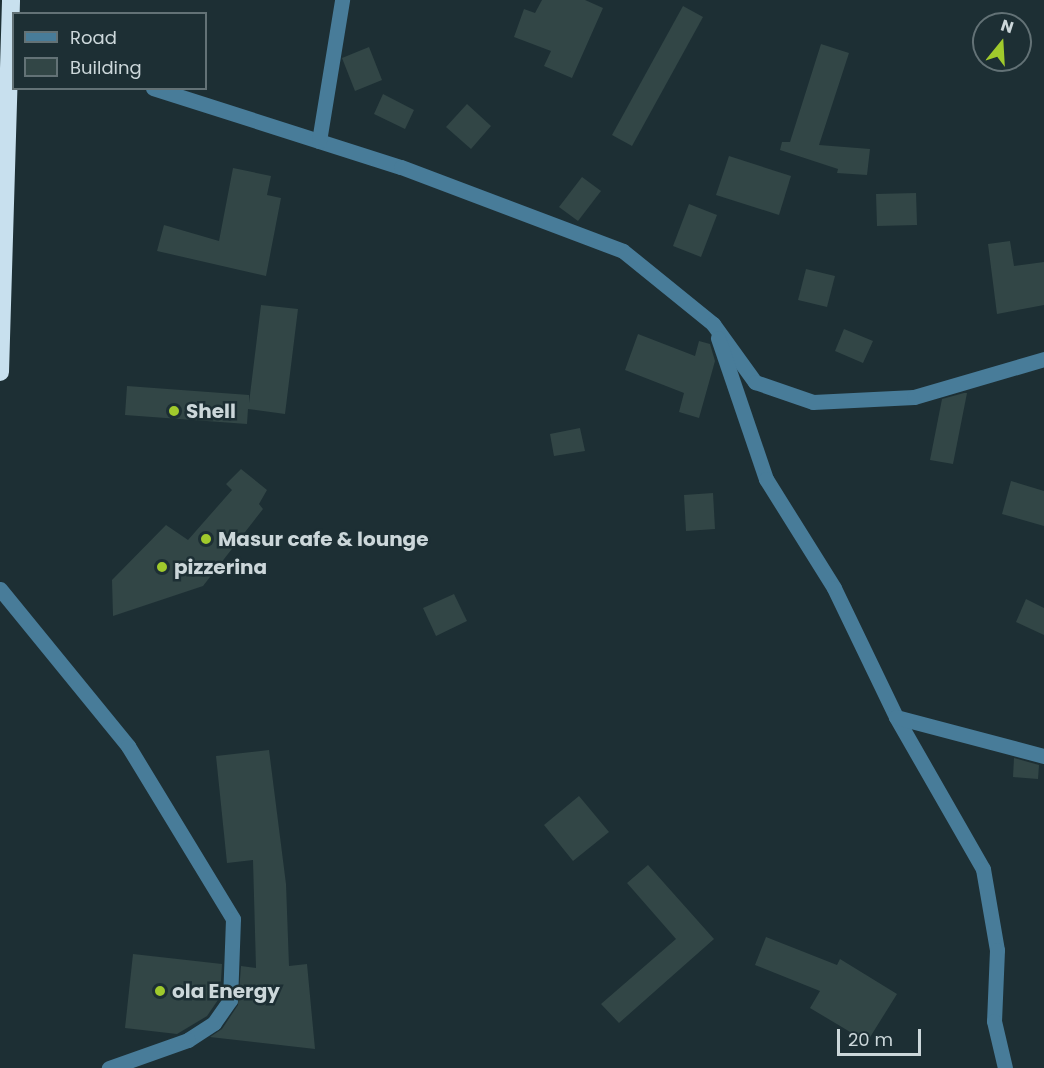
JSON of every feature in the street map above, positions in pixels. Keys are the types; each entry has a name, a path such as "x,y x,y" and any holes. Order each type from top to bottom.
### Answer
{"highway":[{"path":"0,372 3,129 11,74 11,0"}],"street":[{"path":"319,141 342,0"},
{"path":"159,90 401,167 623,251 713,324 755,382 813,402 914,397 1044,359"},
{"path":"713,324 766,479 834,588 896,717 983,869 997,950 994,1021 1005,1068"},
{"path":"0,589 128,746 233,919 230,1000 214,1023 188,1040 109,1068"},
{"path":"896,717 1044,756"}],"building":[{"path":"542,0 585,0 603,8 572,78 544,66 551,51 514,37 524,9 535,13"},
{"path":"683,6 703,17 632,146 612,135"},
{"path":"821,44 849,53 819,145 870,149 867,175 837,173 838,169 780,150 782,142 790,142"},
{"path":"369,47 382,80 355,91 342,58"},
{"path":"383,94 414,110 405,129 374,114"},
{"path":"467,104 491,126 471,149 446,127"},
{"path":"729,156 791,176 779,215 716,195"},
{"path":"233,168 271,176 267,195 281,198 266,276 157,251 164,225 219,241"},
{"path":"582,177 601,191 578,221 559,207"},
{"path":"916,193 917,225 877,226 876,194"},
{"path":"689,204 717,215 701,257 673,246"},
{"path":"1010,241 1014,266 1044,262 1044,305 997,314 988,244"},
{"path":"806,269 835,276 827,307 798,300"},
{"path":"261,305 298,309 285,414 248,409 247,424 125,415 127,386 249,395 249,403"},
{"path":"844,329 873,341 863,363 835,351"},
{"path":"638,334 695,356 699,341 710,344 715,361 699,418 679,412 684,393 625,370"},
{"path":"967,393 953,464 930,460 942,399"},
{"path":"580,428 585,451 554,456 550,434"},
{"path":"241,469 267,490 259,504 263,509 203,586 113,616 112,580 166,525 188,540 232,490 226,484"},
{"path":"1011,481 1044,491 1044,526 1002,514"},
{"path":"713,493 715,529 686,531 684,495"},
{"path":"454,594 467,621 436,636 423,608"},
{"path":"1026,599 1044,608 1044,635 1016,622"},
{"path":"269,750 286,884 289,966 307,964 315,1049 210,1037 222,1029 238,1005 241,966 256,968 253,860 227,863 216,756"},
{"path":"1014,758 1039,765 1038,779 1013,777"},
{"path":"579,796 609,832 573,861 544,825"},
{"path":"648,865 714,939 619,1023 601,1004 676,939 627,883"},
{"path":"766,937 837,965 840,959 897,994 867,1042 810,1008 820,991 755,965"},
{"path":"133,954 222,964 220,997 207,1016 177,1034 125,1028"}],"place":[{"name":"Shell","path":"174,411"},
{"name":"Masur cafe & lounge","path":"206,539"},
{"name":"pizzerina","path":"162,567"},
{"name":"ola Energy","path":"160,991"}]}
